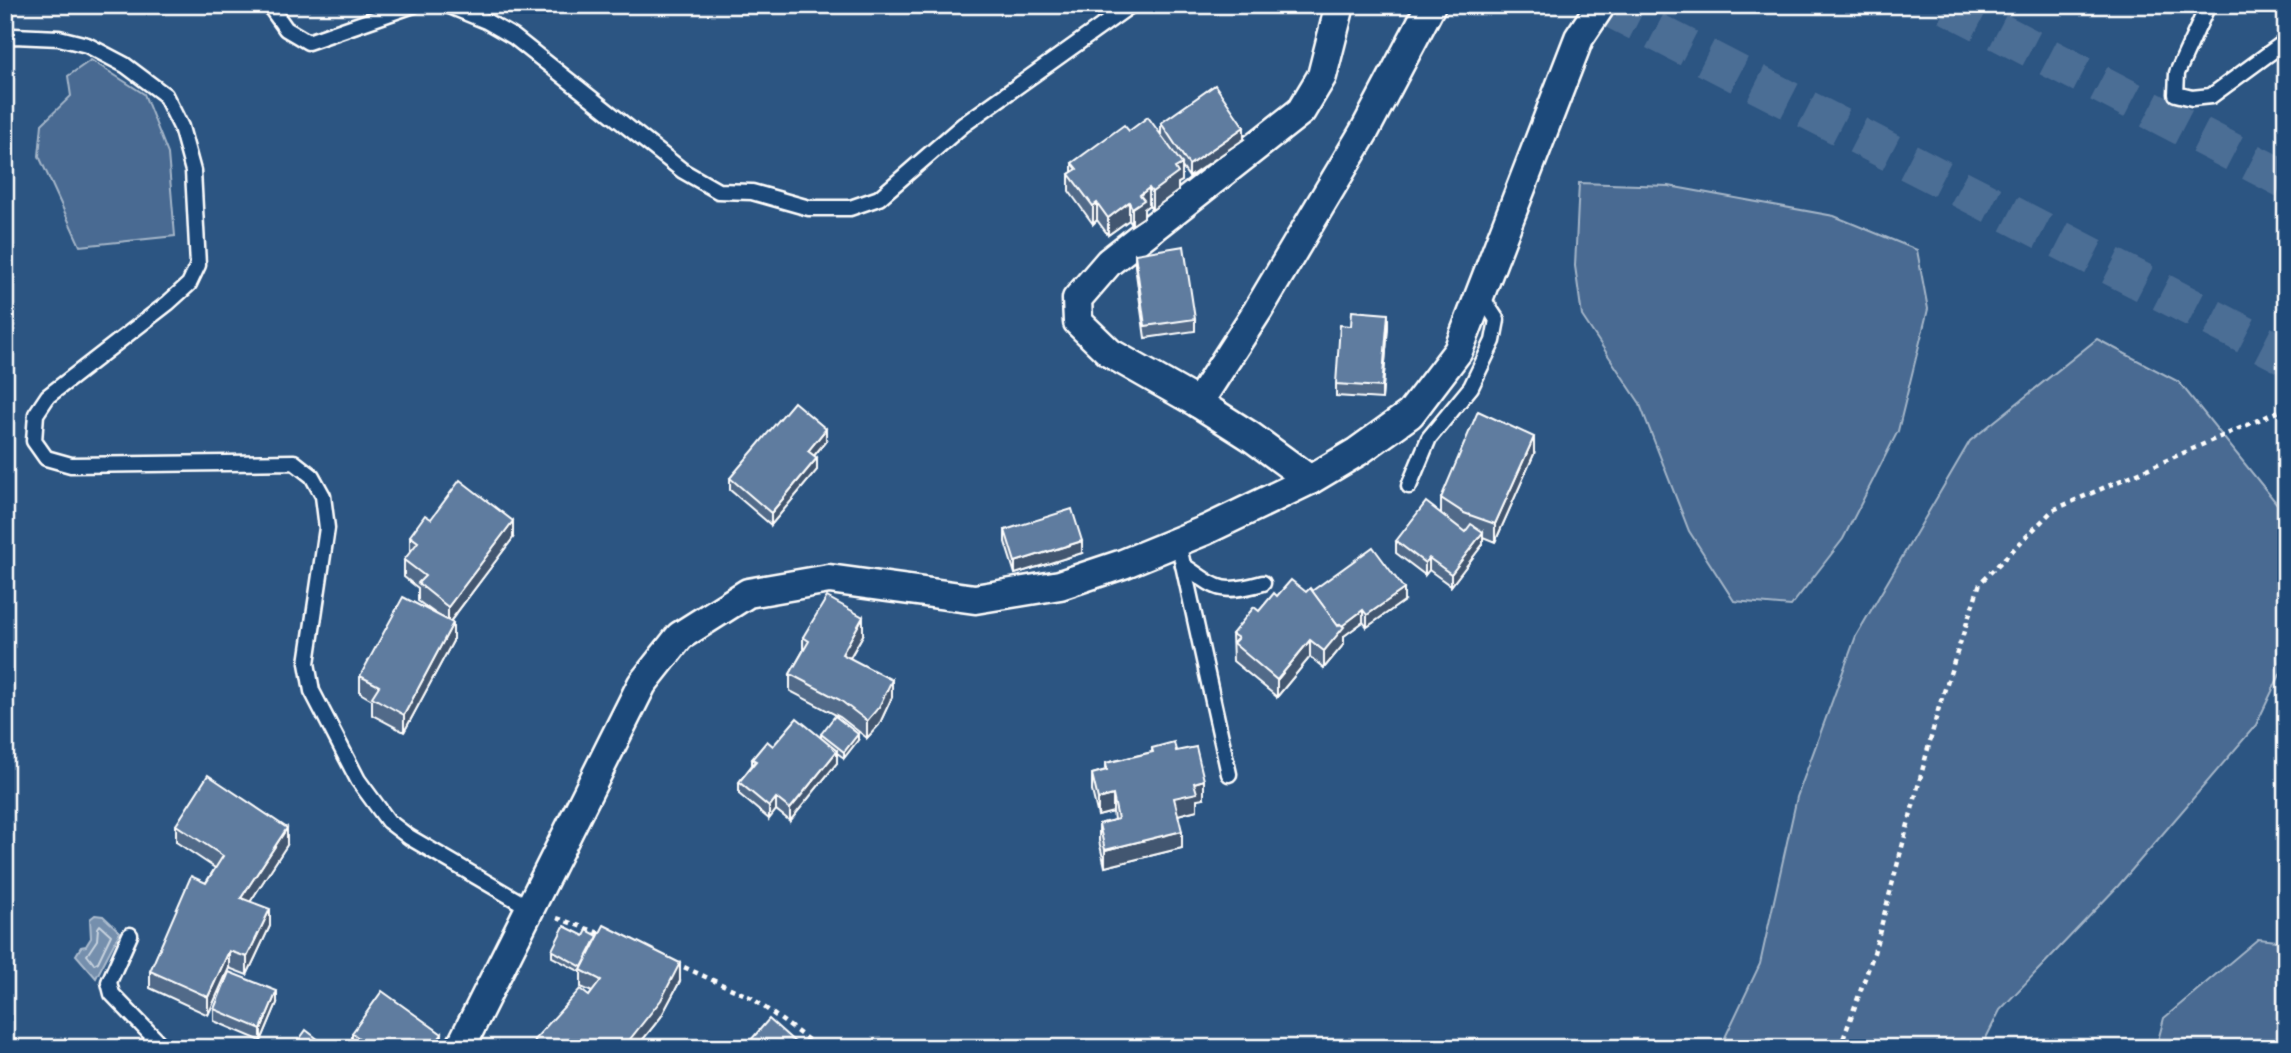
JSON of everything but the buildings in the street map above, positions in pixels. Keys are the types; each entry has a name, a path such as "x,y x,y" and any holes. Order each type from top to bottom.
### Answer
{"street":[{"path":"1310,480 1251,436 1110,353 1079,322 1077,299 1109,262 1301,111 1322,76 1340,5"},
{"path":"1198,403 1258,310 1365,130 1431,5"},
{"path":"460,1048 642,684 680,636 748,593 829,579 975,600 1060,585 1180,554 1357,452 1410,414 1458,351 1579,38 1601,5"}],"lane":[{"path":"269,5 286,29 308,42 414,5"},
{"path":"447,5 514,37 683,171 718,191 752,192 809,208 850,208 879,198 963,125 1131,5"},
{"path":"2207,5 2177,73 2176,94 2211,96 2286,41"},
{"path":"5,38 59,38 87,45 125,65 165,95 181,127 193,171 198,265 189,284 48,396 36,414 34,441 46,458 71,465 293,462 312,476 323,496 327,528 307,663 312,691 358,780 388,821 410,837 530,908"},
{"path":"1409,486 1429,438 1471,387 1493,341 1497,320 1480,294"},
{"path":"1180,554 1212,584 1228,590 1263,583"},
{"path":"1180,554 1229,774"},
{"path":"130,935 109,982 112,994 164,1048"}],"path":[{"path":"1840,1048 1874,953 1939,707 1980,583 2053,510 2286,408"},
{"path":"530,908 613,937"},
{"path":"671,961 751,998 819,1048"}],"shaded area":[{"path":"91,60 144,94 168,154 175,236 80,246 39,156 42,124 71,96 68,76"},
{"path":"1579,183 1669,186 1834,216 1917,250 1928,309 1898,431 1843,539 1791,606 1734,601 1689,531 1639,402 1582,316 1575,266"},
{"path":"2097,339 2179,382 2282,510 2286,528 2286,662 2256,725 2118,886 2000,1010 1981,1048 1720,1048 1760,964 1797,797 1856,636 1970,441"},
{"path":"2258,939 2286,942 2286,1048 2156,1048 2164,1018"}],"water":[{"path":"95,915 103,916 120,932 96,978 76,955 91,938 90,919"}],"tunnel":[{"path":"1604,5 2286,356"},
{"path":"1947,5 2286,180"}]}
